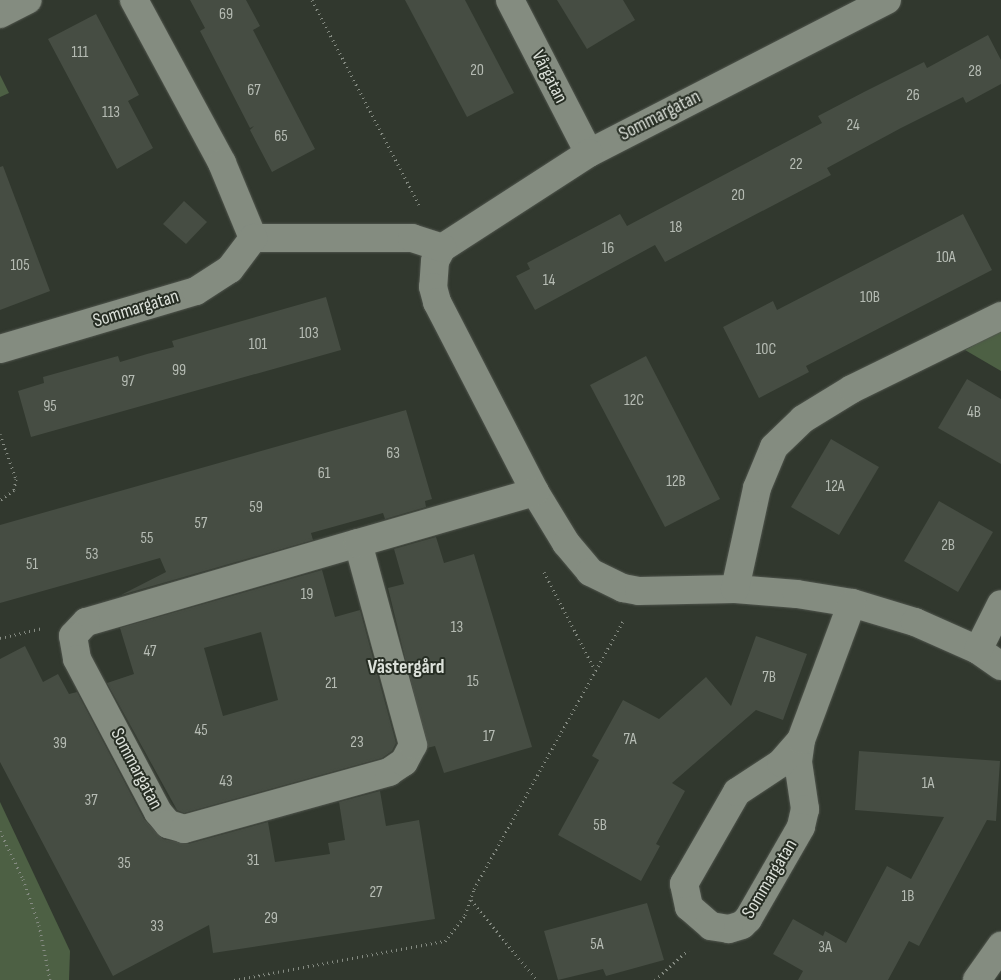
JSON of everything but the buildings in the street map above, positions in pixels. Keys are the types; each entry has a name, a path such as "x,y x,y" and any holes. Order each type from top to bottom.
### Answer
{"street":[{"path":"0,14 28,0"},
{"path":"134,0 222,163 253,238 412,238 442,248 435,261 434,274 437,302 535,492 566,543 590,572 623,588 668,592 735,589 798,594 852,604 915,622 978,650 1001,666"},
{"name":"Vårgatan","path":"510,0 588,153"},
{"name":"Sommargatan","path":"442,248 588,153 887,0"},
{"name":"Sommargatan","path":"0,349 196,291 230,269 253,238"},
{"path":"735,589 757,488 774,447 803,418 852,389 1001,316"},
{"path":"73,636 86,622 535,492"},
{"name":"Sommargatan","path":"73,636 78,659 158,812 168,824 184,829 388,772 404,762 414,745 358,543"},
{"name":"Sommargatan","path":"801,740 781,763 737,792 684,884 689,907 714,927 729,930 742,925 748,919 801,827 805,809 798,762 801,740 852,604"},
{"path":"978,650 1001,604"},
{"path":"976,980 1001,946"}],"path":[{"path":"312,0 442,248"},
{"path":"0,434 16,479 14,490 0,500"},
{"path":"234,980 445,941 465,914 628,613 623,588"},
{"path":"0,638 40,627 73,636"},
{"path":"0,832 23,879 39,926 50,980"},
{"path":"471,900 537,980"},
{"path":"655,980 714,927"}],"green space":[{"path":"0,75 9,93 0,97"},
{"path":"1001,330 1001,371 965,350"},
{"path":"0,802 70,951 69,980 0,980"}],"district":[{"name":"Västergård","path":"406,667"}]}
